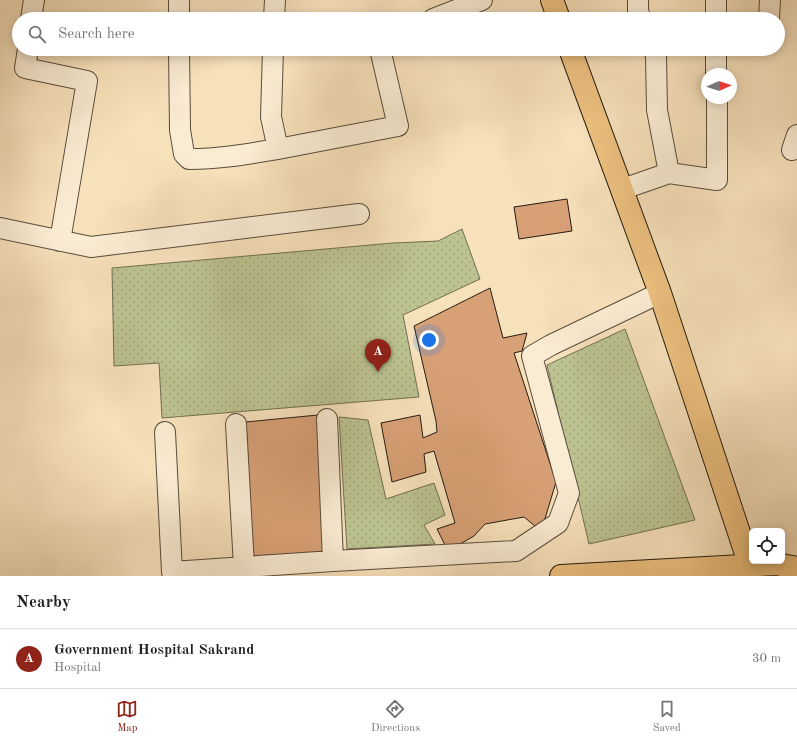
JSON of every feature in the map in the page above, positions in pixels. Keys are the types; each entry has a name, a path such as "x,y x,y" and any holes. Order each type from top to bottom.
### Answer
{"main road":[{"path":"552,0 556,12"},
{"path":"573,56 660,293 750,566"},
{"path":"561,576 776,564 796,567"}],"street":[{"path":"33,12 34,0"},
{"path":"179,0 179,12"},
{"path":"274,12 275,0"},
{"path":"451,12 482,0"},
{"path":"638,0 638,12"},
{"path":"716,0 716,12"},
{"path":"27,56 25,68 87,81 60,240"},
{"path":"179,56 180,130 184,154 189,159 236,157 398,126 382,56"},
{"path":"273,56 271,117 278,149"},
{"path":"656,56 657,110 669,173"},
{"path":"716,56 716,68"},
{"path":"622,189 669,173 717,180 717,104"},
{"path":"0,228 91,247 359,214"},
{"path":"165,432 172,572 516,551 558,523 569,493 532,356 551,345 660,293"},
{"path":"327,419 333,561"},
{"path":"236,424 244,567"}],"green space":[{"path":"462,229 480,279 403,315 419,397 162,418 159,363 114,366 112,268 393,243 438,241"},
{"path":"625,329 695,520 589,544 547,365"},
{"path":"339,417 368,420 386,499 434,483 445,515 424,525 435,544 347,549"}],"building":[{"path":"567,199 572,231 519,239 514,207"},
{"path":"490,288 503,338 527,333 522,351 514,353 556,482 544,522 535,526 524,517 485,524 474,536 448,551 437,529 455,523 434,451 424,454 426,472 392,482 381,423 420,415 423,438 437,432 436,421 414,326"},
{"path":"318,415 326,552 253,556 246,422"}],"place":[{"name":"Government Hospital Sakrand","path":"378,372"}]}
